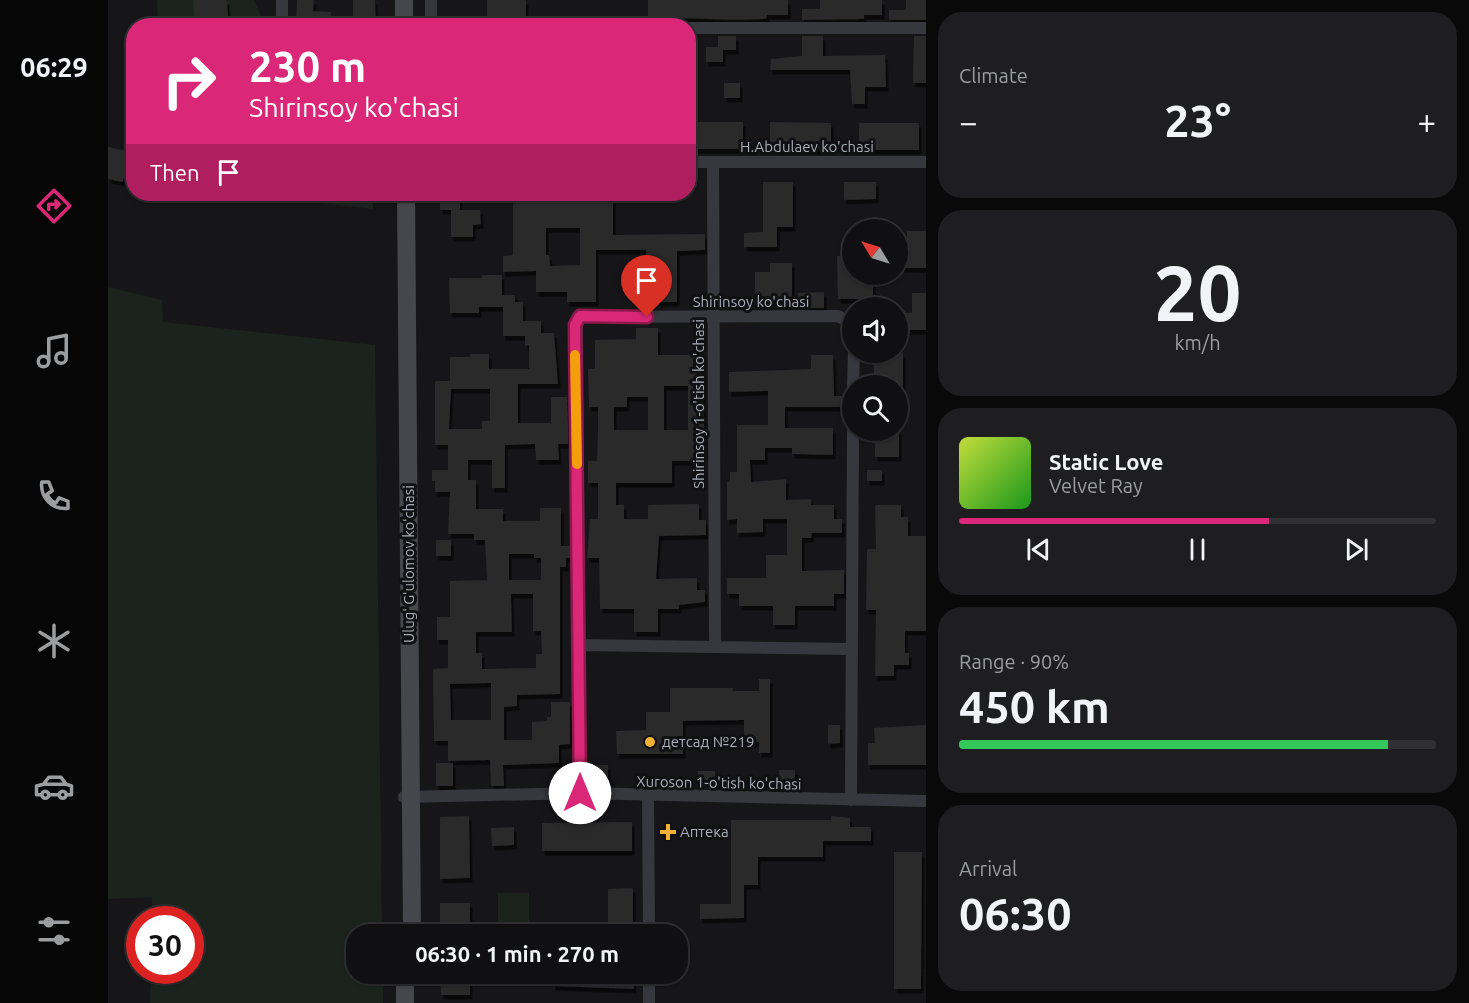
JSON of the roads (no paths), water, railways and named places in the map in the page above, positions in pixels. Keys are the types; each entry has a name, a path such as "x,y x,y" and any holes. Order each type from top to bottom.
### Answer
{"main road":[{"path":"398,0 398,18"},
{"path":"404,0 404,18"},
{"name":"Ulugʻ Gʻulomov koʻchasi","path":"400,201 407,797 412,924"},
{"name":"Ulugʻ Gʻulomov koʻchasi","path":"404,924 407,797 406,201"},
{"path":"405,984 405,1003"},
{"path":"412,984 412,1003"}],"street":[{"path":"282,0 282,18"},
{"path":"431,0 431,18"},
{"path":"696,28 926,28"},
{"name":"H.Abdulaev ko'chasi","path":"696,162 926,162"},
{"name":"Shirinsoy 1-o'tish ko'chasi","path":"713,162 715,646"},
{"name":"Shirinsoy ko'chasi","path":"580,645 576,319 580,316 714,318 838,316 842,318"},
{"path":"851,800 853,441"},
{"path":"580,793 580,645 852,649"},
{"name":"Хuroson 1-o'tish ko'chasi","path":"407,797 580,793 648,797 926,801"},
{"path":"648,797 649,924"},
{"path":"649,984 649,1003"}],"place":[{"name":"детсад №219","path":"650,742"},
{"name":"Аптека","path":"668,832"}]}
